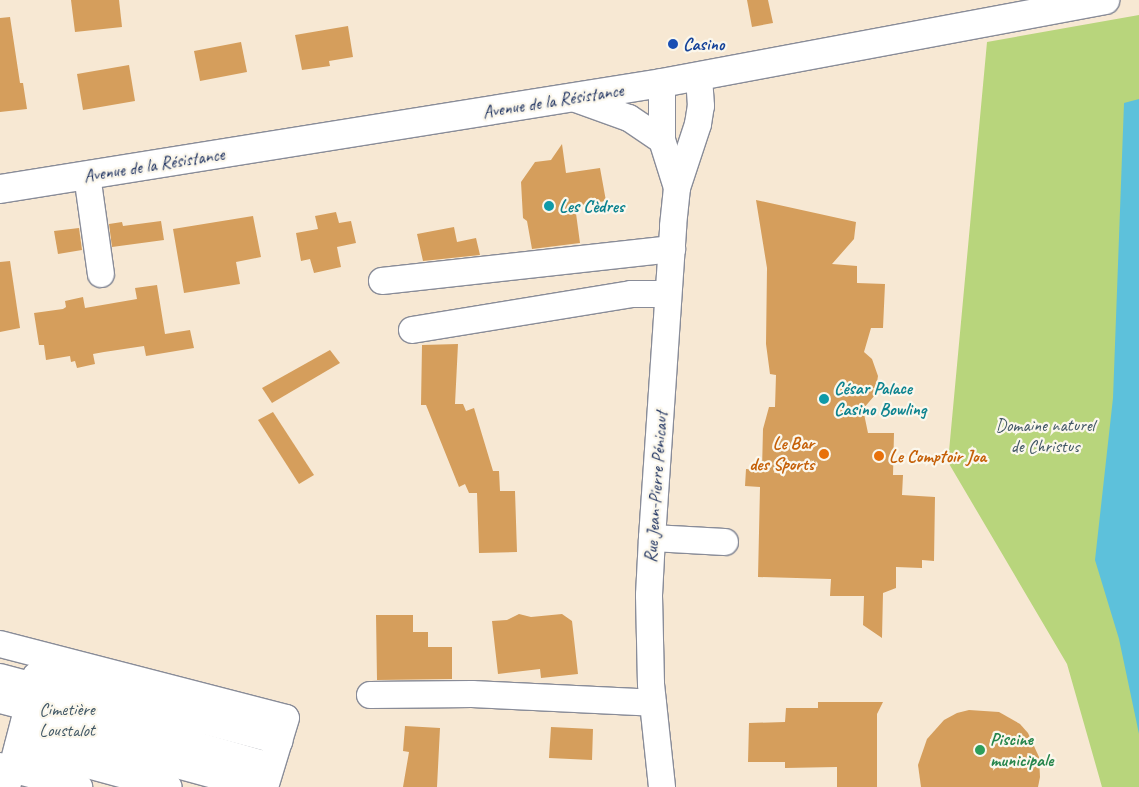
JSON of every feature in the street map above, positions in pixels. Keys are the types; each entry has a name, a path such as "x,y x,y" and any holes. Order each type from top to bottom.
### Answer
{"main road":[{"name":"Avenue de la Résistance","path":"0,189 699,77 1105,0"}],"street":[{"name":"Rue Jean-Pierre Pénicaut","path":"662,787 653,703 649,595 668,294 677,188 698,124 701,106 699,77"},
{"name":"Rue Jean-Pierre Pénicaut","path":"662,83 662,140 677,188"},
{"path":"572,98 630,118 662,140"},
{"path":"86,175 101,274"},
{"path":"382,281 672,249"},
{"path":"412,330 631,294 668,294"},
{"path":"652,538 725,542"},
{"path":"0,644 19,726"},
{"path":"0,677 19,726"},
{"path":"370,695 472,694 653,703"},
{"path":"0,700 19,726 79,787"},
{"path":"19,726 152,742 265,780 279,741 152,742 19,726"},
{"path":"19,726 152,742"},
{"path":"152,742 169,787"}],"green space":[{"name":"Domaine naturel de Christus","path":"1139,15 1139,787 1102,787 1067,664 948,462 987,42"}],"water":[{"path":"1139,99 1139,734 1119,639 1095,560 1113,398 1124,103"}],"building":[{"path":"71,0 119,0 122,27 75,32"},
{"path":"747,0 768,0 773,23 752,27"},
{"path":"10,17 20,83 23,83 27,109 0,112 0,18"},
{"path":"348,26 353,57 329,61 330,66 302,70 295,35"},
{"path":"241,42 247,72 200,81 194,51"},
{"path":"129,65 135,101 83,110 77,74"},
{"name":"Les Cèdres","path":"562,144 566,173 600,168 606,201 575,206 580,243 532,249 527,221 523,218 521,182 535,162 551,160"},
{"name":"César Palace Casino Bowling","path":"756,200 856,222 854,239 832,264 857,266 857,283 885,284 883,328 871,328 864,352 872,359 878,376 875,395 863,409 868,433 894,433 893,475 903,475 902,495 935,497 934,561 922,560 922,568 896,567 896,588 883,593 882,638 863,625 864,596 830,596 831,579 758,577 760,487 745,486 746,469 762,470 763,429 769,407 775,407 776,375 770,374 766,344 767,268"},
{"path":"336,212 339,223 351,221 356,243 337,247 341,267 314,273 310,259 301,261 296,233 318,229 315,216"},
{"path":"253,216 261,257 236,262 240,284 184,293 173,229"},
{"path":"161,221 164,240 112,247 109,224 122,222 123,226"},
{"path":"454,227 457,242 476,238 480,255 423,261 417,234"},
{"path":"79,228 82,250 58,254 54,231"},
{"path":"10,261 20,328 0,332 0,262"},
{"path":"157,285 165,334 190,330 194,348 146,356 144,346 104,352 93,354 95,364 77,368 75,361 71,362 70,356 46,360 44,345 39,345 34,313 63,309 66,307 65,301 83,297 85,308 137,299 135,288"},
{"path":"458,344 455,404 463,404 466,411 474,408 493,471 499,471 500,491 515,491 517,552 479,553 477,493 469,493 465,484 459,487 426,405 421,405 422,345"},
{"path":"330,350 340,363 272,403 262,388"},
{"path":"273,412 314,475 299,484 258,420"},
{"path":"519,614 531,617 562,614 572,621 578,674 541,678 540,669 498,674 492,621 507,620"},
{"path":"376,615 413,615 413,632 428,632 428,647 452,647 452,679 377,680"},
{"path":"818,702 883,702 877,714 877,787 837,787 837,767 785,768 785,762 748,762 749,723 785,722 786,708 818,708"},
{"name":"Piscine municipale","path":"969,710 999,712 1020,724 1028,733 1039,757 1040,777 1038,787 921,787 918,765 927,739 944,720 957,713"},
{"path":"405,726 440,728 437,787 403,787 409,752 403,751"},
{"path":"551,727 593,729 592,760 549,758"}],"place":[{"name":"Casino","path":"673,44"},
{"name":"Les Cèdres","path":"549,206"},
{"name":"César Palace Casino Bowling","path":"824,399"},
{"name":"Le Bar des Sports","path":"824,454"},
{"name":"Le Comptoir Joa","path":"879,456"},
{"name":"Piscine municipale","path":"980,750"}],"park label":[{"name":"Cimetière Loustalot","path":"67,720"}]}
